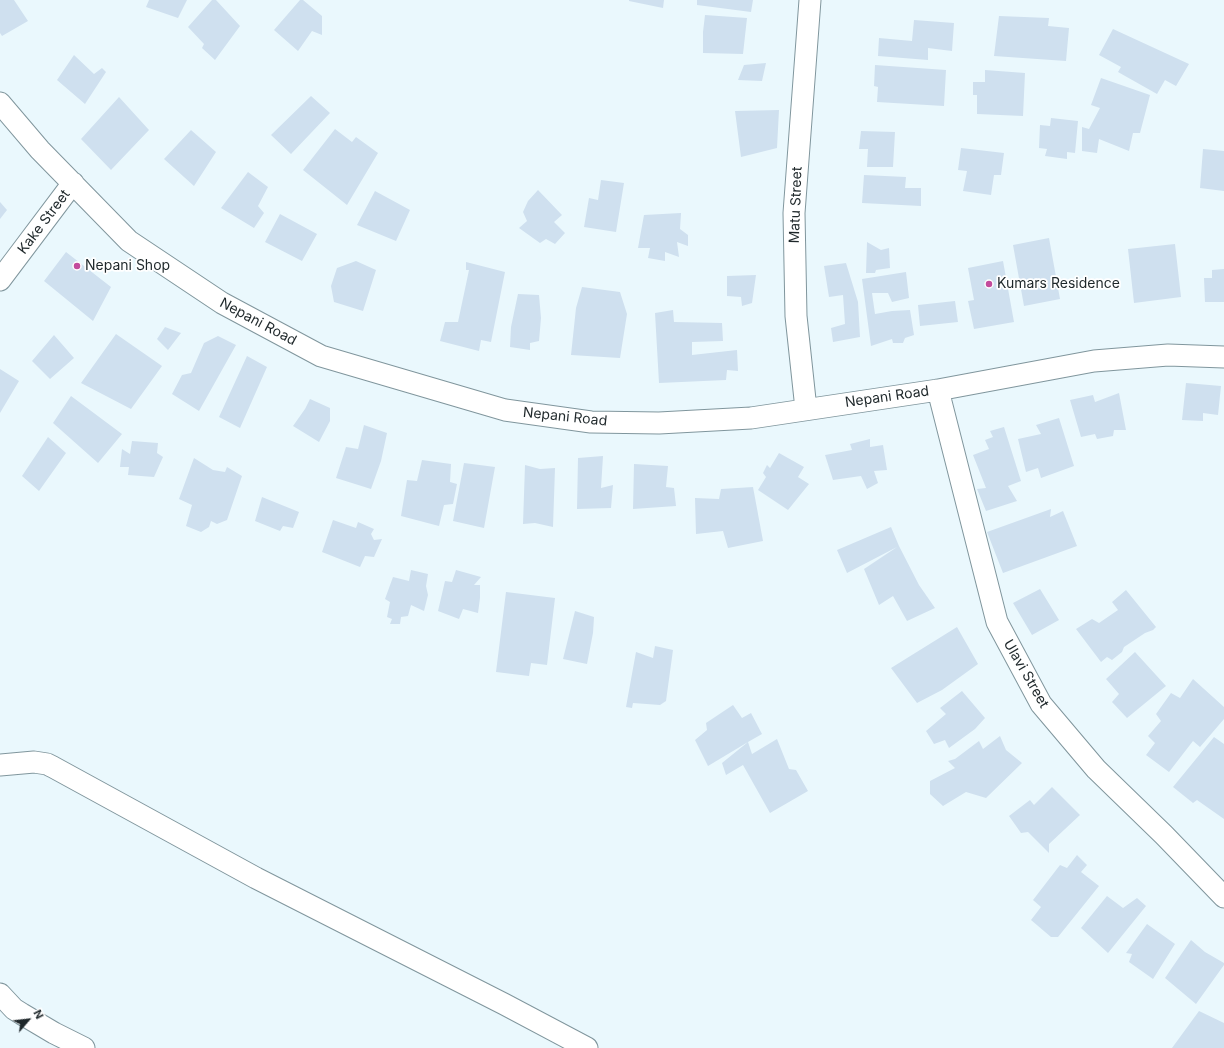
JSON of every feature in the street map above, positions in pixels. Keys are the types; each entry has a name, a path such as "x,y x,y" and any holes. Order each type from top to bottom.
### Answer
{"street":[{"name":"Matu Street","path":"806,409 796,316 794,213 810,0"},
{"name":"Nepani Road","path":"0,103 40,150 129,241 222,303 321,356 505,410 592,422 659,423 751,418 938,390 1094,361 1168,355 1224,357"},
{"name":"Kake Street","path":"0,280 73,183"},
{"name":"Ulavi Street","path":"938,390 997,622 1041,704 1096,769 1164,835 1224,897"},
{"path":"0,765 34,762 47,764 256,878 504,1004 587,1048"},
{"path":"0,994 14,1009 54,1033 84,1048"}],"building":[{"path":"0,0 14,0 28,21 2,36 0,33"},
{"path":"149,0 187,0 178,18 146,7"},
{"path":"212,0 216,0 240,26 215,60 202,48 204,44 188,27"},
{"path":"300,0 303,0 322,16 322,35 312,31 298,51 274,30"},
{"path":"629,0 664,0 663,8"},
{"path":"697,0 753,0 751,12 697,5"},
{"path":"705,15 747,18 743,54 703,53"},
{"path":"999,16 1049,18 1048,26 1069,28 1066,61 994,56"},
{"path":"914,20 954,23 952,51 928,48 928,60 878,56 879,38 912,41"},
{"path":"1113,29 1189,64 1176,86 1165,80 1157,94 1118,72 1121,67 1099,55"},
{"path":"74,55 94,74 102,68 106,72 85,104 57,80"},
{"path":"766,63 762,81 738,80 744,65"},
{"path":"875,65 946,70 944,106 877,102 878,87 874,86"},
{"path":"985,70 1025,73 1023,116 977,114 977,95 973,95 973,82 985,82"},
{"path":"1101,78 1150,95 1140,133 1133,133 1129,151 1099,139 1097,153 1082,151 1082,127 1089,129 1100,108 1091,105"},
{"path":"311,96 330,113 291,154 271,135"},
{"path":"119,97 149,130 111,170 81,139"},
{"path":"779,110 777,148 741,157 735,111"},
{"path":"1051,118 1078,121 1075,153 1067,152 1067,159 1045,156 1047,149 1039,148 1040,125 1050,126"},
{"path":"335,129 352,142 356,137 378,153 347,205 303,170"},
{"path":"191,130 216,152 194,186 164,159"},
{"path":"861,131 895,132 893,167 867,167 868,149 859,149"},
{"path":"961,148 1004,153 1001,175 994,175 991,195 963,191 967,171 958,170"},
{"path":"1203,149 1224,151 1224,191 1200,188"},
{"path":"248,172 268,187 258,206 264,213 254,228 221,208"},
{"path":"864,175 906,177 905,188 921,188 921,206 862,203"},
{"path":"601,180 624,183 616,232 584,227 589,198 598,200"},
{"path":"538,190 562,215 554,222 565,233 555,244 546,239 540,243 519,228 527,221 523,212 528,201"},
{"path":"375,191 410,210 396,241 357,225"},
{"path":"0,202 7,210 0,219"},
{"path":"681,213 680,229 688,235 688,246 677,242 679,257 665,252 665,261 648,258 650,248 638,248 644,215"},
{"path":"280,214 317,234 302,261 265,242"},
{"path":"1049,238 1060,299 1024,306 1013,245"},
{"path":"867,242 881,250 889,248 890,268 876,270 875,273 866,273"},
{"path":"1175,244 1181,297 1134,303 1128,249"},
{"path":"66,252 111,287 93,321 44,281"},
{"path":"356,261 376,270 363,311 334,302 331,286 337,268"},
{"name":"Kumars Residence","path":"1003,261 1014,322 974,329 968,301 974,300 968,268"},
{"path":"466,262 505,272 491,342 481,340 479,351 440,341 445,322 458,322 469,270 466,270"},
{"path":"846,263 858,302 860,337 833,342 831,328 845,324 843,295 829,297 824,266"},
{"path":"1224,269 1224,302 1205,302 1204,278 1212,278 1212,270"},
{"path":"906,272 909,298 892,302 888,293 872,293 875,314 910,310 914,335 905,338 903,343 893,343 892,339 871,346 862,279"},
{"path":"756,275 752,303 742,306 741,297 727,296 727,276"},
{"path":"582,287 620,292 627,314 620,358 571,355 576,308"},
{"path":"518,294 539,295 541,318 539,341 530,343 530,350 510,347 511,327"},
{"path":"955,301 958,322 920,326 918,305"},
{"path":"673,310 674,322 722,323 723,341 692,342 692,355 737,350 738,371 727,370 726,380 659,383 655,313"},
{"path":"165,327 181,333 168,350 157,339"},
{"path":"116,334 162,366 131,409 81,383"},
{"path":"54,335 74,358 50,379 32,361"},
{"path":"218,336 236,345 199,411 172,394 182,375 191,373 204,343"},
{"path":"247,356 267,367 240,428 219,417"},
{"path":"0,369 19,381 0,413"},
{"path":"1186,383 1221,386 1218,415 1203,413 1203,421 1182,420"},
{"path":"1119,393 1126,430 1114,430 1113,436 1097,439 1095,434 1081,437 1070,400 1093,395 1095,402"},
{"path":"71,396 122,434 98,463 53,423"},
{"path":"310,399 330,408 330,421 319,442 293,426"},
{"path":"1059,418 1074,466 1041,478 1038,468 1026,472 1018,439 1041,434 1036,425"},
{"path":"364,425 387,433 381,461 371,489 336,478 346,447 358,449"},
{"path":"1004,427 1021,481 1008,486 1017,501 986,511 977,489 986,488 973,455 989,449 985,440 993,437 990,431"},
{"path":"48,437 66,453 39,491 22,476"},
{"path":"870,439 870,447 883,445 887,470 874,471 878,483 867,489 861,476 833,480 825,455 852,450 850,444"},
{"path":"132,441 158,443 157,453 163,457 154,477 128,475 129,467 120,467 122,449 130,454"},
{"path":"779,453 804,467 798,477 809,484 788,510 758,490 766,477 763,473 767,465 770,468"},
{"path":"603,456 601,488 613,485 611,508 577,509 578,458"},
{"path":"194,458 213,470 225,472 227,467 242,476 227,520 217,524 211,521 209,527 201,532 186,526 192,505 179,499"},
{"path":"422,460 451,464 450,482 457,484 453,504 444,505 439,526 401,516 407,480 417,481"},
{"path":"464,463 495,467 484,528 453,521"},
{"path":"634,464 668,466 666,487 674,488 676,506 633,509"},
{"path":"525,465 540,469 555,468 553,527 535,523 523,524"},
{"path":"753,487 763,541 728,548 723,531 696,534 695,498 719,499 721,489"},
{"path":"262,497 299,512 293,528 283,526 280,531 255,521"},
{"path":"1051,509 1050,517 1063,511 1077,546 1003,573 987,532"},
{"path":"333,520 356,528 358,522 374,529 371,534 374,540 382,539 374,557 365,556 360,567 322,552"},
{"path":"891,527 919,585 935,608 907,621 893,596 879,605 864,569 897,547 847,573 837,550"},
{"path":"411,570 428,574 426,586 428,595 424,611 411,605 408,616 401,617 400,624 390,624 392,619 387,617 390,602 385,599 393,577 409,581"},
{"path":"456,570 481,577 474,585 480,585 478,613 463,609 459,619 438,611 445,581 452,582"},
{"path":"1040,589 1059,620 1032,635 1013,603"},
{"path":"1126,590 1156,627 1124,647 1122,652 1112,660 1107,657 1101,662 1076,629 1092,619 1099,623 1118,610 1112,602"},
{"path":"506,592 555,598 547,665 531,663 529,676 496,672"},
{"path":"575,611 594,617 593,633 587,664 563,659"},
{"path":"957,627 978,664 942,690 917,703 891,668"},
{"path":"655,646 673,650 666,701 660,705 633,703 632,708 626,707 636,652 653,658"},
{"path":"1135,652 1166,686 1127,718 1112,702 1119,694 1106,679"},
{"path":"1193,679 1224,707 1224,719 1200,747 1193,741 1169,772 1146,755 1155,743 1148,736 1161,721 1156,714 1171,693 1180,698"},
{"path":"962,691 985,718 975,729 949,748 945,740 934,744 926,731 946,714 940,708"},
{"path":"733,705 742,718 751,713 762,734 708,766 695,740 707,730 706,723"},
{"path":"1000,736 1006,750 1022,763 986,798 966,792 943,806 930,794 930,781 955,768 948,761 955,759 979,741 983,749"},
{"path":"1214,737 1224,744 1224,819 1197,800 1193,803 1173,787"},
{"path":"777,739 789,769 796,770 808,791 770,813 743,765 726,775 722,763 748,742 752,754"},
{"path":"1052,787 1080,815 1049,844 1049,853 1028,832 1021,833 1009,816 1030,800 1034,805"},
{"path":"1077,855 1087,865 1081,872 1099,886 1058,937 1051,937 1031,920 1041,907 1033,900 1060,865 1067,868"},
{"path":"1107,896 1123,908 1137,898 1146,906 1108,953 1081,928"},
{"path":"1147,924 1175,944 1153,979 1129,962 1132,954 1126,953"},
{"path":"1191,940 1205,952 1224,963 1196,1004 1165,978"},
{"path":"1199,1011 1224,1023 1224,1048 1172,1048"}],"place":[{"name":"Nepani Shop","path":"77,266"},
{"name":"Kumars Residence","path":"989,284"}]}
